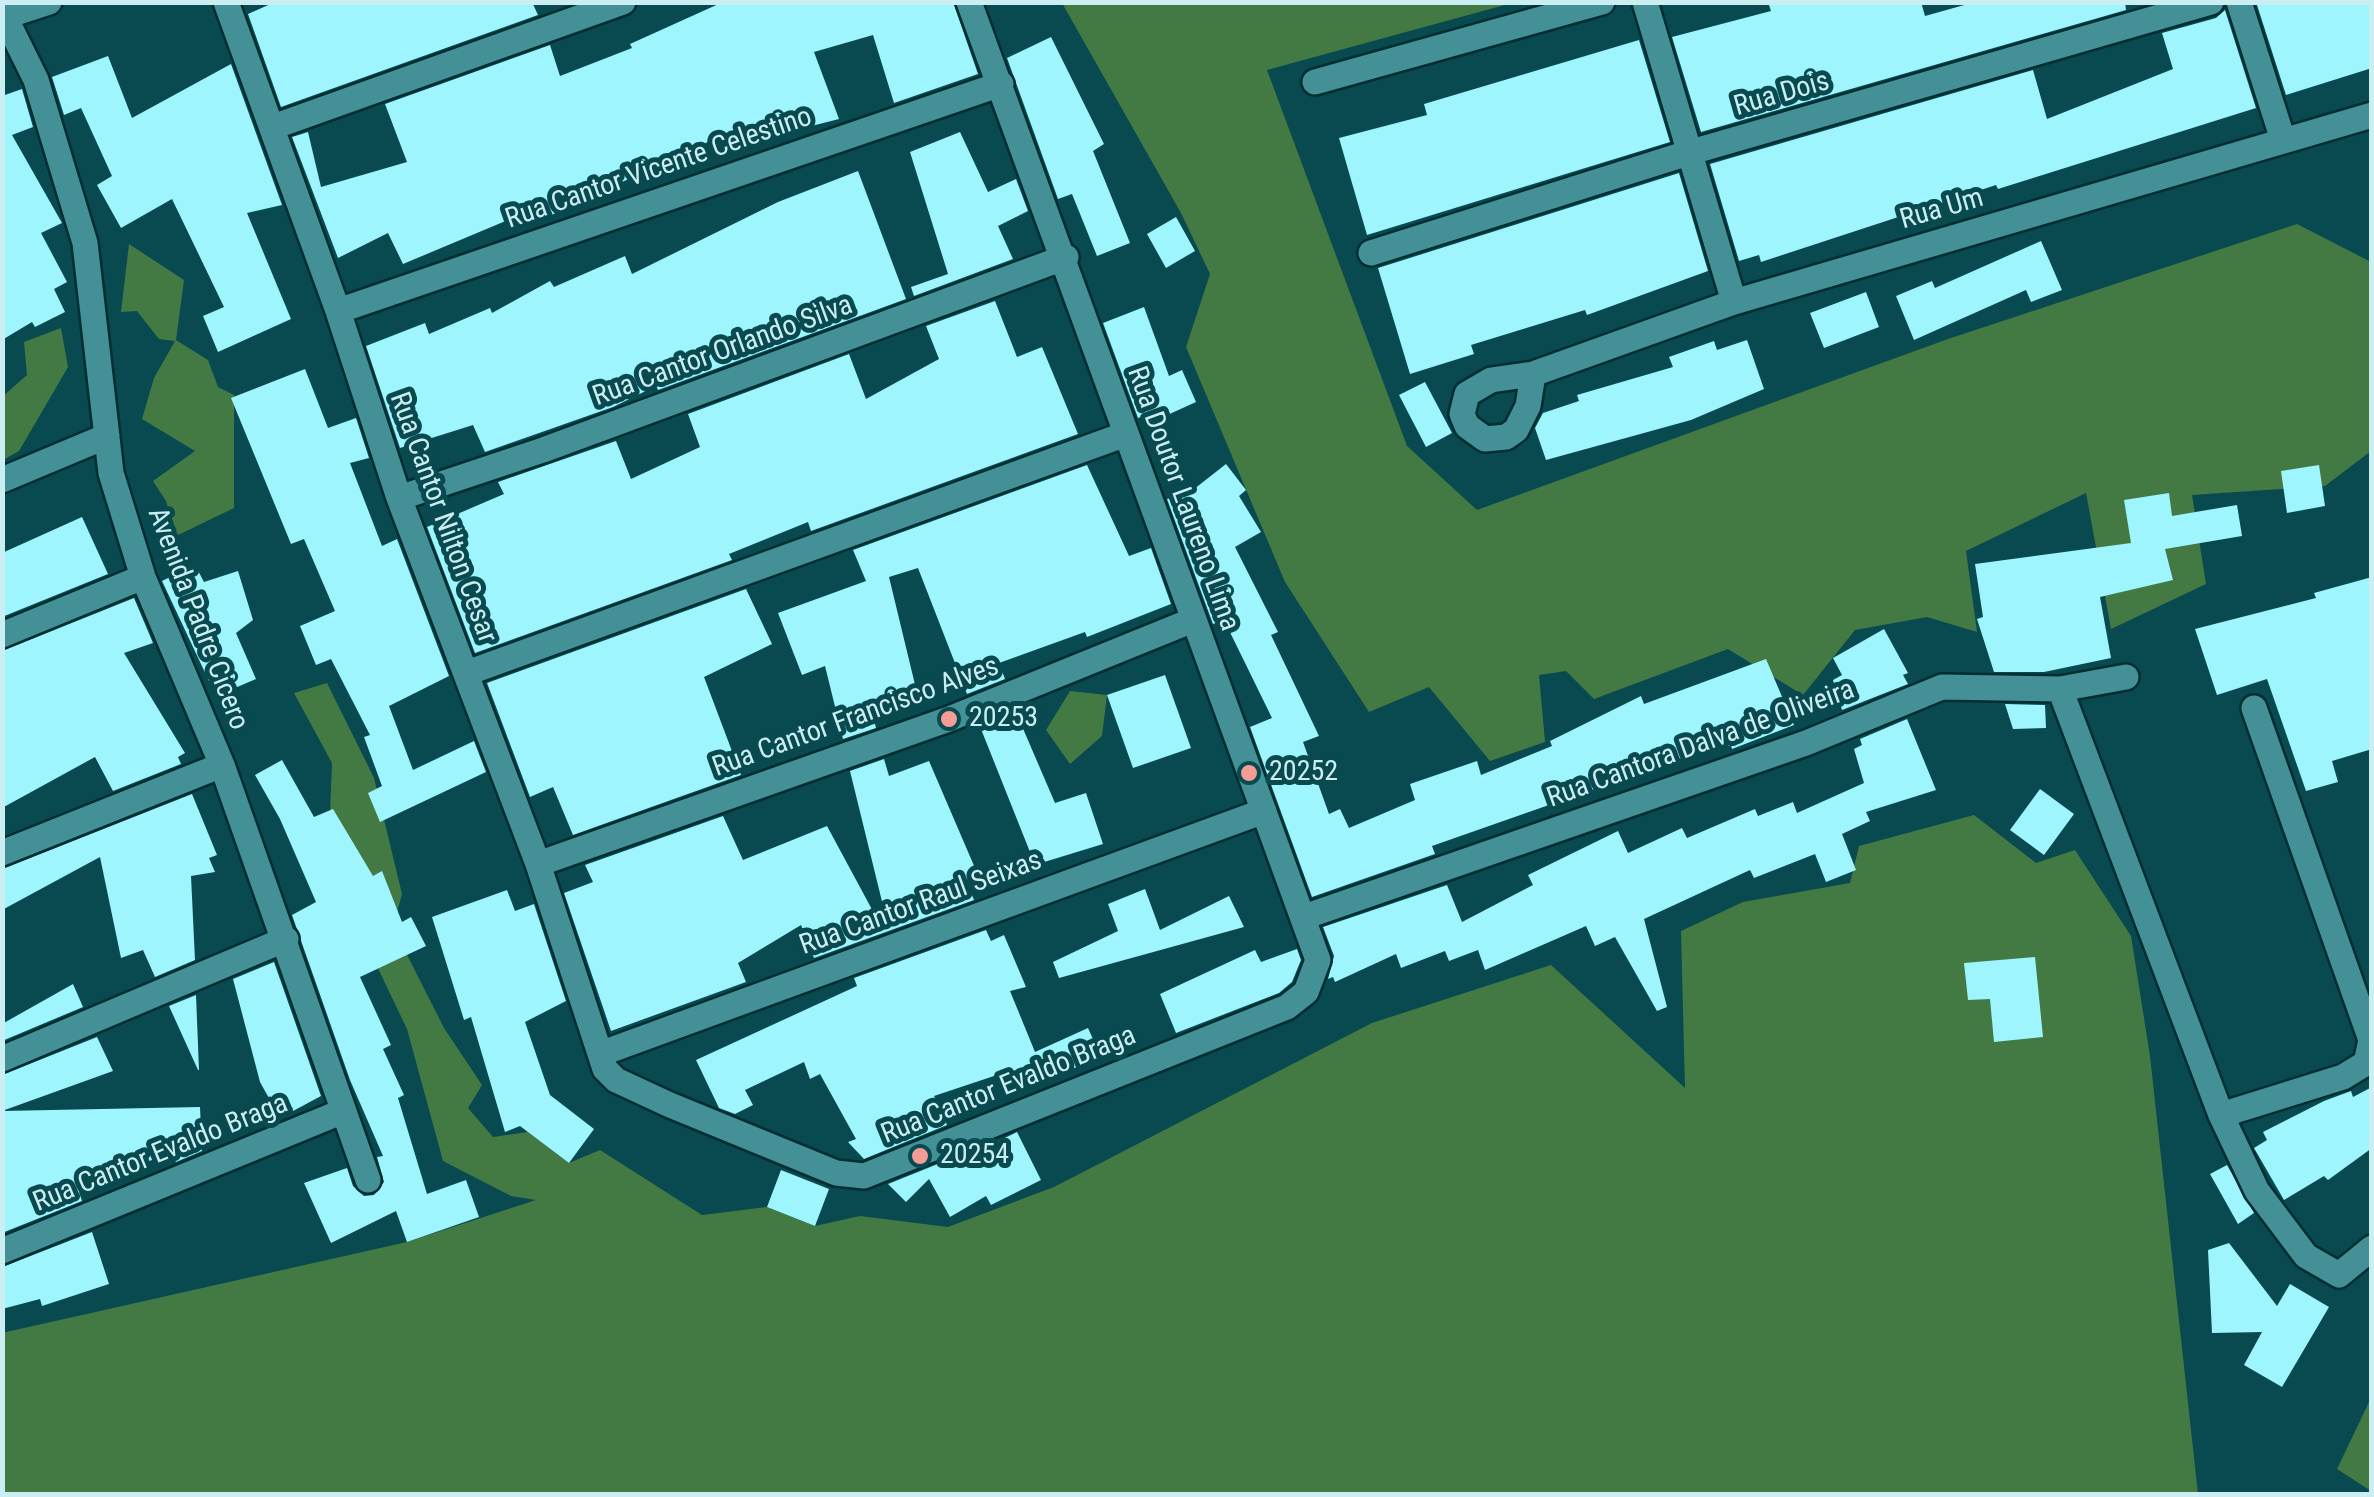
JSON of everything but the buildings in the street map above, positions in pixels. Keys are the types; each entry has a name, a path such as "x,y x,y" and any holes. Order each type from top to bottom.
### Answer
{"street":[{"path":"4,14 48,2"},
{"name":"Rua Cantor Nilton Cesar","path":"226,2 338,311 399,498 538,864 600,1054"},
{"path":"273,127 623,2"},
{"name":"Rua Doutor Laureno Lima","path":"969,2 1066,257 1192,620 1316,946 1317,972 1306,992 1286,1008"},
{"path":"1315,82 1602,2"},
{"path":"1644,2 1734,302"},
{"name":"Rua Dois","path":"1371,252 1688,153 2212,2"},
{"path":"2239,2 2283,140"},
{"name":"Avenida Padre Cicero","path":"4,14 36,80 85,243 112,472 143,578 222,765 368,1180"},
{"name":"Rua Cantor Vicente Celestino","path":"338,311 1000,84"},
{"name":"Rua Um","path":"1533,374 1734,302 2372,114"},
{"name":"Rua Cantor Orlando Silva","path":"399,498 562,443 1066,257"},
{"path":"467,673 1126,434"},
{"path":"2,480 107,436"},
{"path":"2,634 143,578"},
{"name":"Rua Cantor Francisco Alves","path":"538,864 949,719 1192,620"},
{"name":"Rua Cantora Dalva de Oliveira","path":"1304,917 1806,744 1942,687 2060,689 2126,677"},
{"path":"2060,689 2221,1115 2257,1191 2306,1256 2340,1275 2372,1248"},
{"path":"2221,1115 2343,1077 2366,1064 2371,1040 2254,708"},
{"path":"2,853 222,765"},
{"name":"Rua Cantor Raul Seixas","path":"600,1054 1264,811"},
{"path":"2,1059 286,938"},
{"name":"Rua Cantor Evaldo Braga","path":"600,1054 616,1080 836,1173 864,1176 1286,1008"},
{"name":"Rua Cantor Evaldo Braga","path":"2,1251 341,1112"}],"green space":[{"path":"1062,3 1512,3 1267,70 1407,446 1477,510 1948,339 2297,224 2371,262 2371,451 2325,486 2192,495 2206,584 2111,629 2086,493 1966,551 1977,632 1927,617 1855,630 1803,695 1728,649 1594,699 1566,671 1539,675 1545,742 1490,761 1429,687 1369,712 1285,582 1186,347 1210,274 1181,213"},
{"path":"129,244 184,280 176,340 208,360 218,387 234,395 234,508 176,536 166,501 153,481 195,451 142,419 154,378 175,341 159,339 137,311 121,312"},
{"path":"61,328 68,367 19,451 3,460 3,396 27,375 24,342"},
{"path":"327,683 374,778 402,894 393,927 444,1028 482,1085 468,1108 493,1137 528,1132 569,1163 600,1150 702,1215 767,1207 815,1226 860,1216 948,1227 1054,1187 1372,1023 1551,965 1685,1088 1681,931 1743,902 1850,883 1859,846 1974,815 2036,863 2075,850 2131,936 2150,1056 2198,1494 3,1494 2,1333 407,1242 536,1200 511,1196 443,1161 407,1029 328,864 332,763 294,693"},
{"path":"1070,691 1107,695 1102,736 1070,764 1046,730"},
{"path":"2371,1398 2371,1491 2337,1469"}],"place":[{"name":"20253","path":"949,719"},
{"name":"20252","path":"1249,773"},
{"name":"20254","path":"920,1156"}]}
